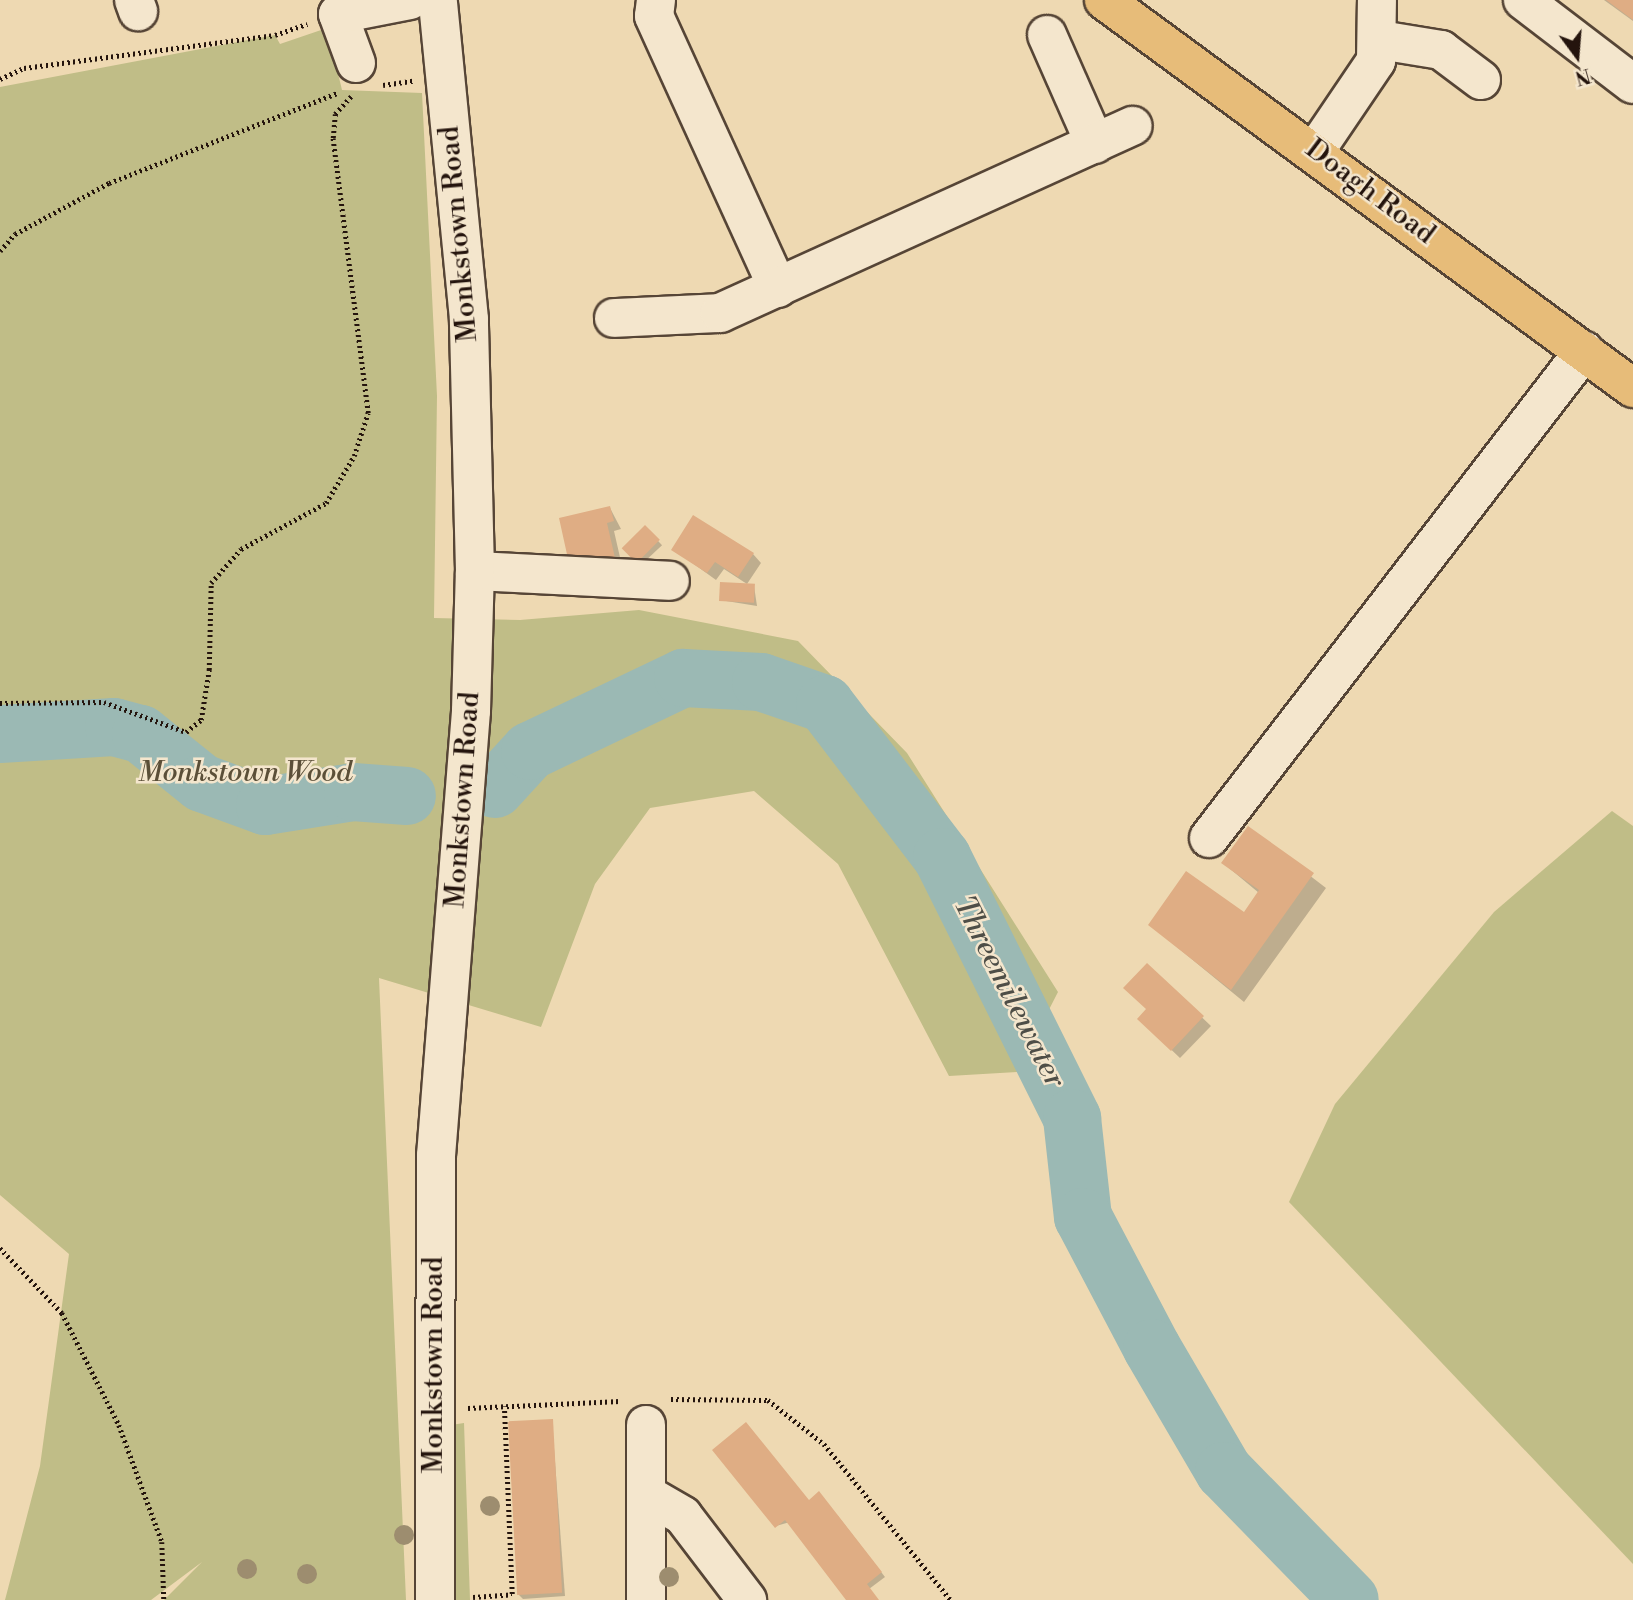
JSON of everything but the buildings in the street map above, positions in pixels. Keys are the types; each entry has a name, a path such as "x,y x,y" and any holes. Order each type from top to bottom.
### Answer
{"main road":[{"name":"Doagh Road","path":"1104,0 1315,151 1633,388"}],"street":[{"path":"357,75 338,14 410,0"},
{"name":"Monkstown Road","path":"435,1600 436,1156 471,711 475,571 469,319 438,0"},
{"path":"656,0 653,16 778,288"},
{"path":"1315,151 1370,72 1380,40 1377,0"},
{"path":"1523,0 1633,84"},
{"path":"1046,35 1095,144"},
{"path":"1380,40 1441,50 1481,80"},
{"path":"614,318 720,313 1133,126"},
{"path":"1209,838 1584,351"},
{"path":"475,571 670,581"},
{"path":"646,1409 649,1496 646,1600"},
{"path":"649,1496 683,1516 747,1600"}],"path":[{"path":"0,79 24,68 275,35 338,14"},
{"path":"0,704 104,702 186,732 201,720 209,670 211,583 241,549 326,503 354,456 369,413 333,138 335,114 357,75"},
{"path":"0,251 15,234 108,183 325,100 342,91 357,75 445,77"},
{"path":"0,1248 62,1313 119,1425 162,1542 164,1600"},
{"path":"463,1408 504,1406 646,1409 768,1400 824,1444 951,1600"},
{"path":"472,1597 512,1594 504,1406"}],"green space":[{"name":"Monkstown Wood","path":"327,28 342,90 422,93 437,396 434,618 520,620 639,610 798,641 907,753 1058,992 1017,1072 949,1076 838,864 754,791 650,808 595,884 541,1027 379,978 406,1600 164,1600 202,1562 151,1600 5,1600 40,1466 69,1254 0,1195 0,87 275,35 280,44"},
{"path":"1612,811 1633,826 1633,1564 1289,1202 1335,1104 1494,912"},
{"path":"464,1423 470,1600 455,1600 451,1425"}],"waterway":[{"name":"Threemilewater","path":"495,789 530,751 683,678 761,682 825,704 942,857 1072,1118 1083,1217 1152,1348 1224,1471 1350,1600"},
{"name":"Threemilewater","path":"0,734 114,727 141,734 202,783 265,806 353,792 407,796"}]}
